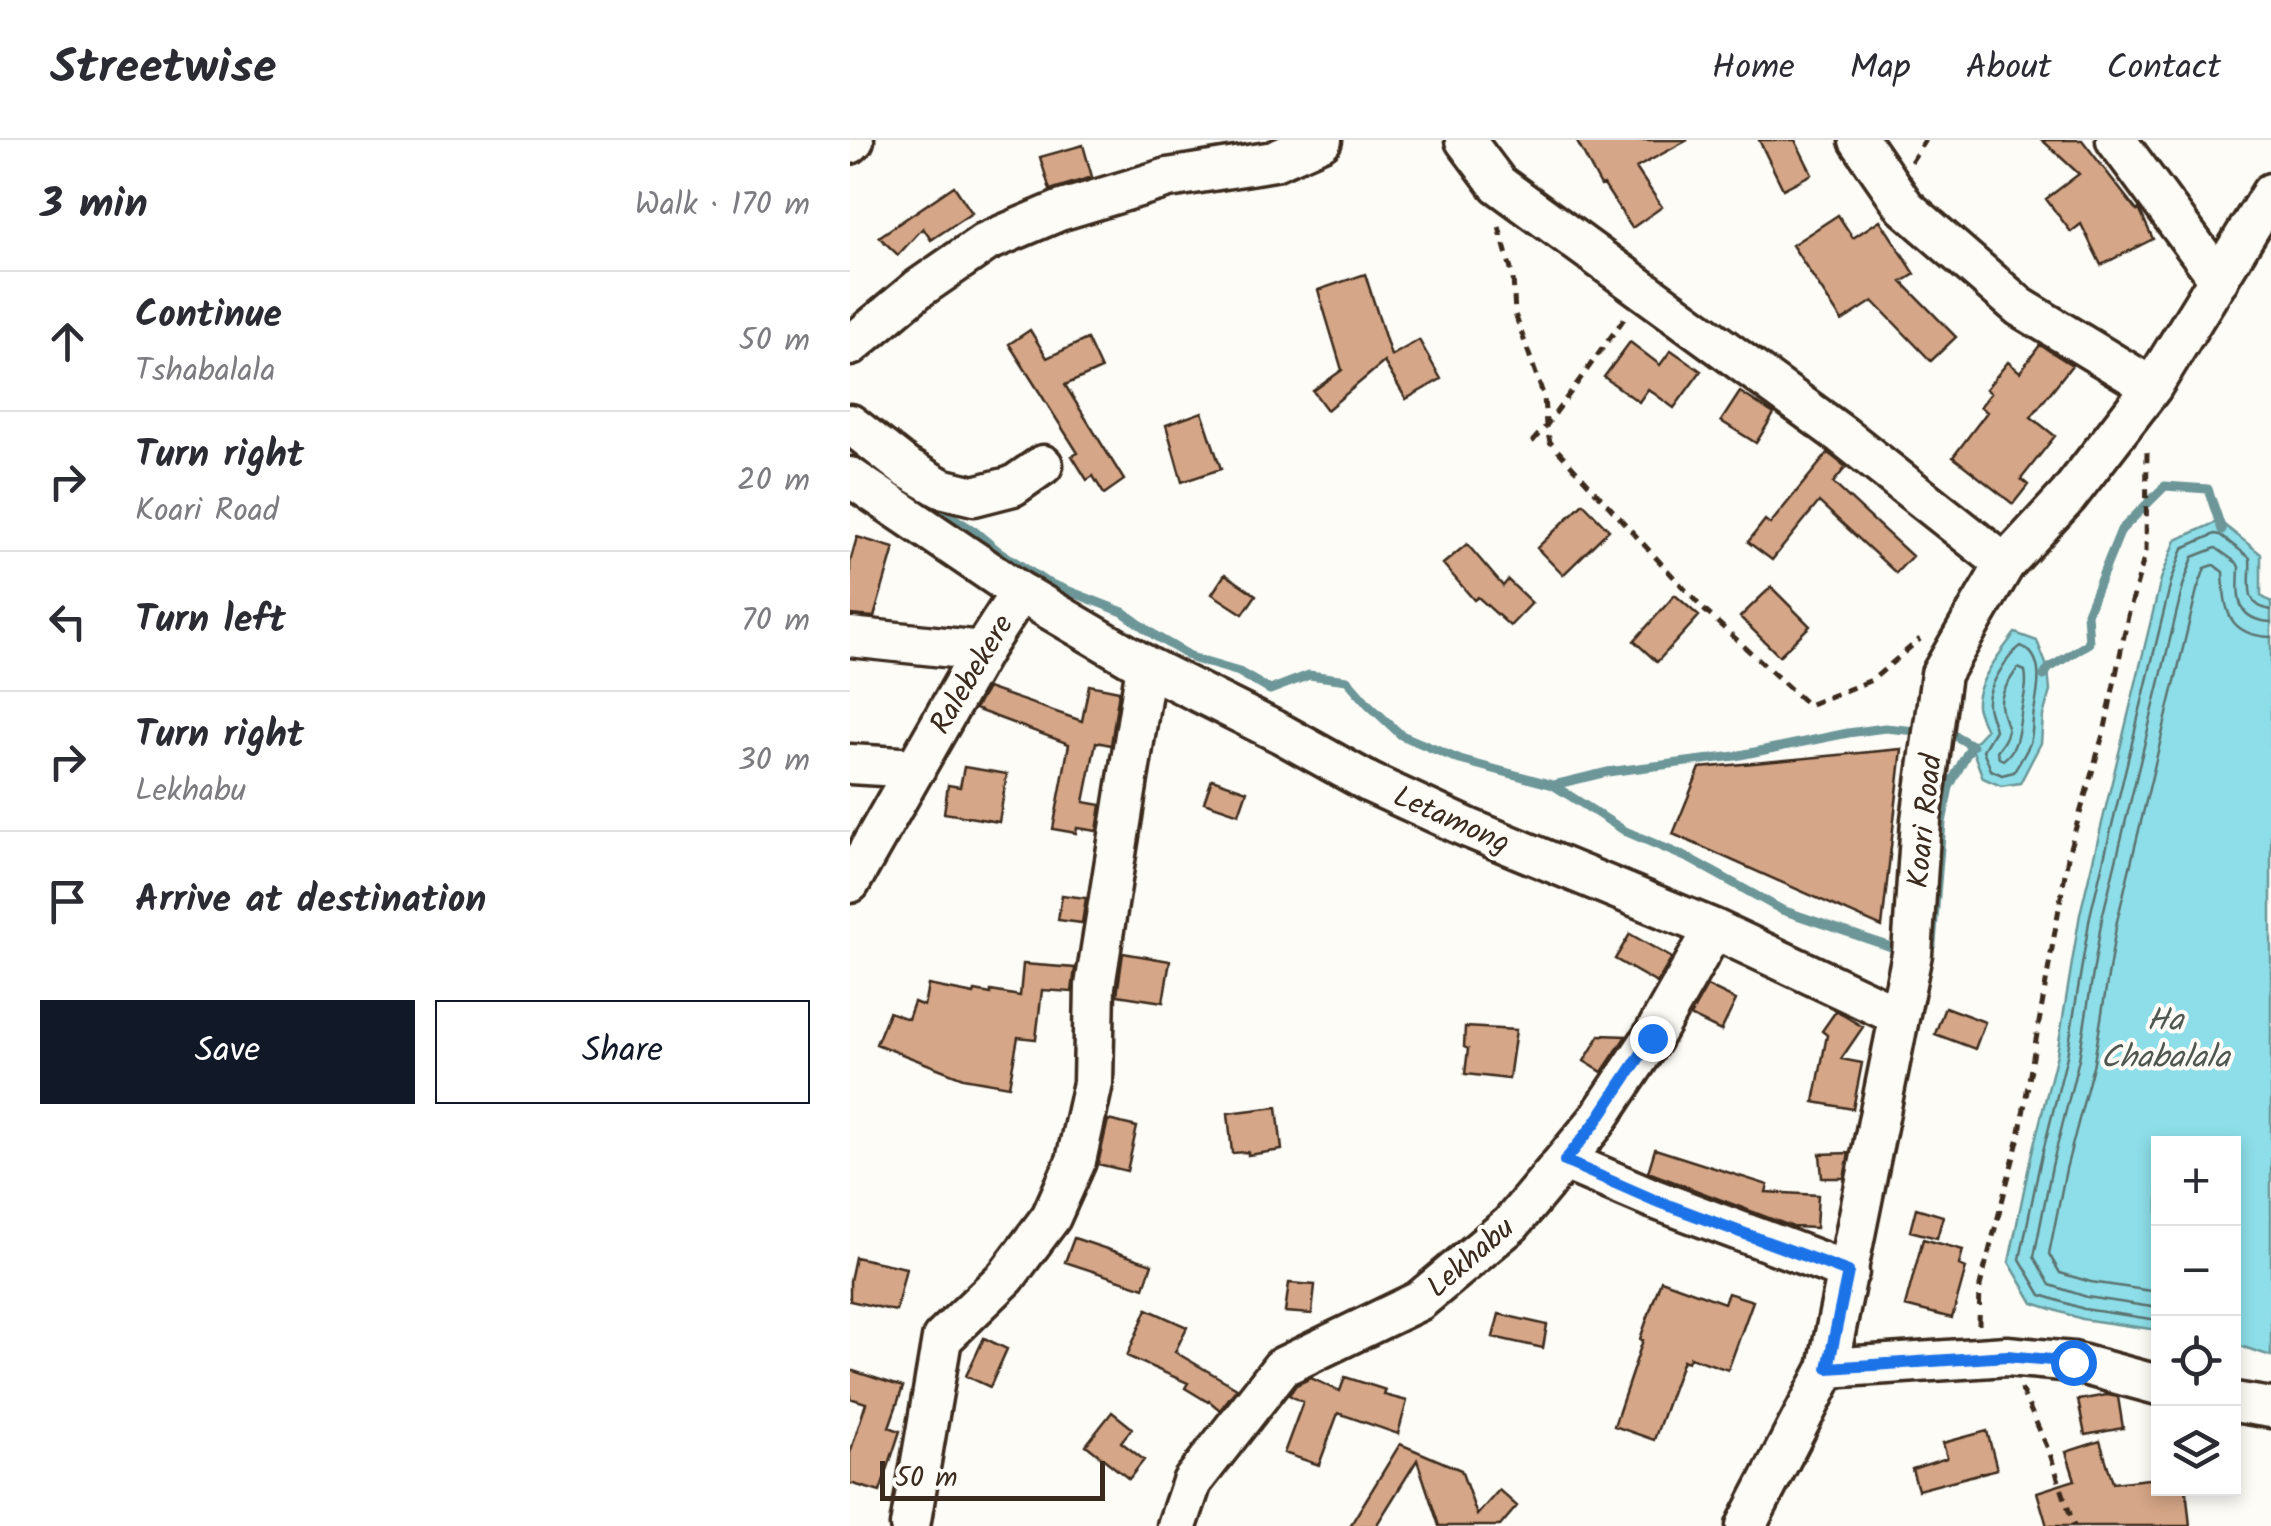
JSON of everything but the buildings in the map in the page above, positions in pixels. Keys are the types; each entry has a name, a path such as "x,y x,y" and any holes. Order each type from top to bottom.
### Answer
{"street":[{"path":"850,346 918,289 986,242 1078,206 1168,178 1274,161 1322,140"},
{"path":"1464,140 1498,184 1842,434 2005,564"},
{"path":"1859,140 1906,207 2020,307 2140,401"},
{"path":"2116,140 2220,280"},
{"name":"Koari Road","path":"1746,1526 1828,1368 1912,954 1920,820 1941,674 2005,564 2068,496 2140,401 2220,280 2271,192"},
{"path":"850,424 905,467 941,488 974,496 1013,486 1043,465"},
{"name":"Ralebekere","path":"850,477 1020,592 982,650 850,883"},
{"name":"Letamong","path":"1020,592 1146,666 1370,783 1714,928 1899,1016"},
{"path":"850,637 982,650"},
{"path":"910,1526 942,1339 1006,1277 1052,1217 1076,1161 1094,1084 1096,986 1146,666"},
{"path":"850,764 916,768"},
{"name":"Lekhabu","path":"1177,1526 1192,1482 1282,1366 1419,1300 1511,1224 1596,1122 1652,1038 1714,928"},
{"path":"1565,1161 1654,1200 1848,1272"},
{"path":"1828,1368 1992,1357 2073,1362 2151,1383"},
{"path":"2241,1403 2271,1408"}],"path":[{"path":"1498,184 1498,226 1513,277 1515,314 1544,397 1550,442 1702,608 1808,705 1872,680 1922,637"},
{"path":"1532,442 1644,289"},
{"path":"2074,1526 2049,1451 1992,1357 1980,1286 2018,1136 2070,851 2105,728 2146,550 2147,440 2140,401"}],"water":[{"name":"Ha Chabalala","path":"2219,521 2261,554 2261,596 2271,602 2271,1356 2241,1346 2241,1136 2151,1136 2151,1329 2082,1319 2033,1303 2009,1262 2057,1054 2080,914 2161,579 2176,540"},
{"path":"2015,633 2037,641 2048,669 2050,691 2041,743 2020,783 2001,786 1983,778 1971,746 1986,730 1977,706 1980,688"}],"waterway":[{"path":"2044,676 2048,669 2089,643 2087,613 2121,530 2165,486 2208,489 2222,530"},
{"path":"907,489 1046,582 1123,612 1195,659 1239,672 1270,690 1309,675 1347,680 1401,735 1460,760 1553,785 1625,831 1690,859 1782,910 1903,951"},
{"path":"1553,785 1607,772 1735,756 1848,733 1885,728 1917,731"},
{"path":"1950,733 1973,746"},
{"path":"1927,956 1932,944 1942,823 1949,787 1971,746"}],"route":[{"path":"1652,1038 1565,1161 1654,1200 1848,1272 1828,1368 2007,1356 2073,1362"}]}
